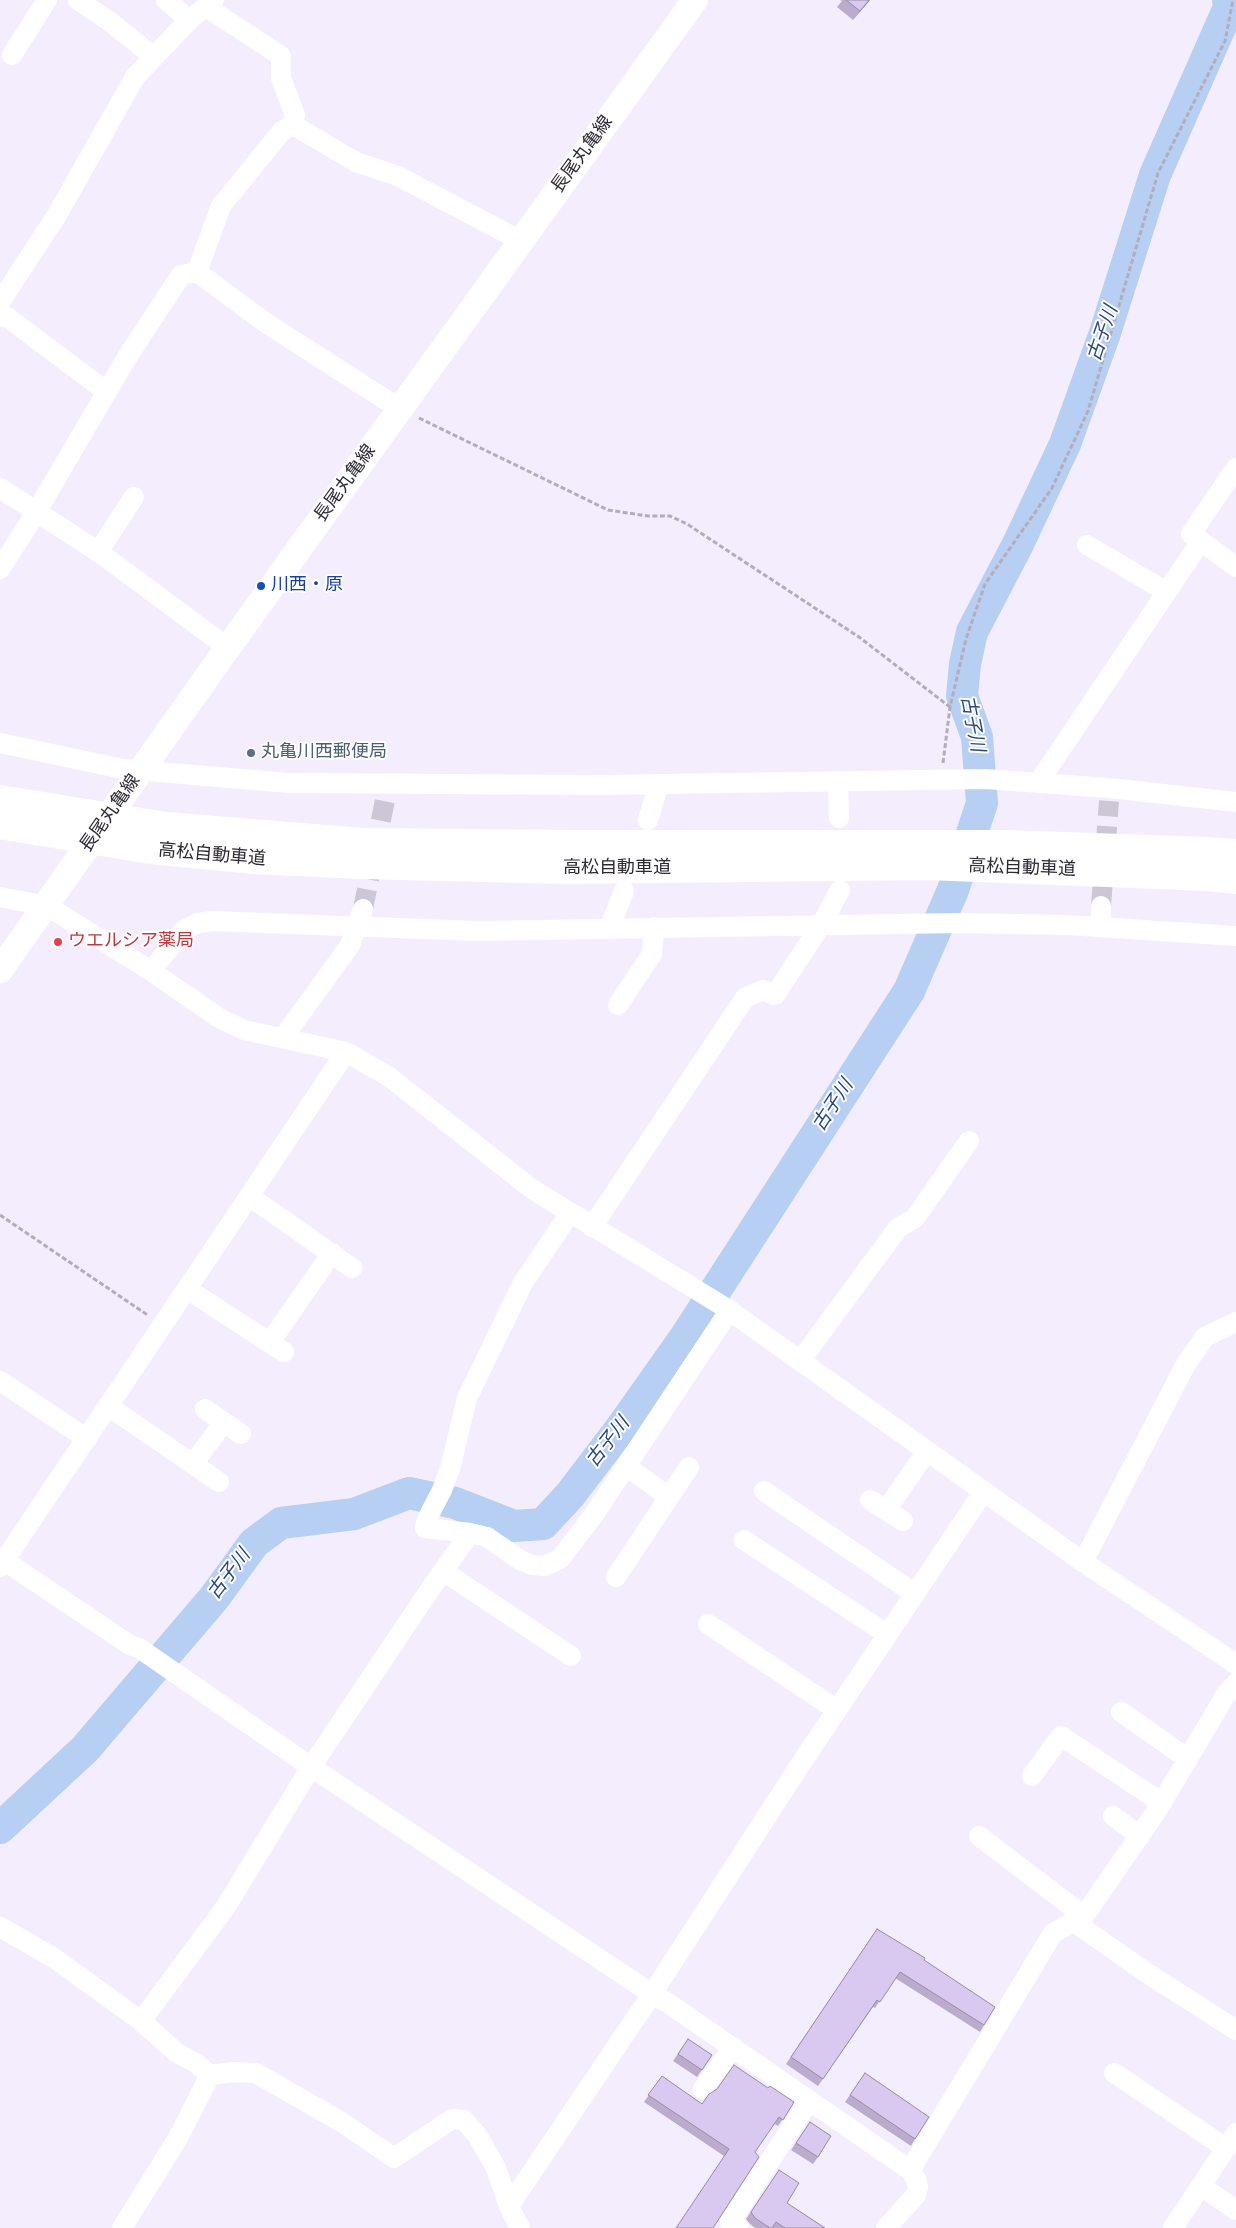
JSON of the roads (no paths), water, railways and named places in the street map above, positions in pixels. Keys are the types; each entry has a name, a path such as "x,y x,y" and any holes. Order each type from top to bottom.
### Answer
{"highway":[{"name":"高松自動車道","path":"0,799 166,826 363,842 568,844 1004,856 1236,853"},
{"name":"高松自動車道","path":"0,825 150,850 254,860 566,870 928,854"},
{"name":"高松自動車道","path":"1004,856 1236,880"}],"main road":[{"name":"長尾丸亀線","path":"0,970 228,648 695,0"}],"street":[{"path":"12,55 47,0"},
{"path":"78,0 109,21 154,57"},
{"path":"166,0 189,20"},
{"path":"0,302 57,215 135,77 189,20 210,3 281,56 281,78 295,115 293,125"},
{"path":"293,125 356,162 398,176 520,241"},
{"path":"197,272 221,206 282,130 293,125"},
{"path":"0,569 180,275 197,272 266,323 400,409"},
{"path":"0,318 7,317 107,392"},
{"path":"1236,468 1191,534 1236,567"},
{"path":"0,488 98,552 228,648"},
{"path":"98,552 134,497"},
{"path":"1038,783 1201,541"},
{"path":"1087,545 1167,592"},
{"path":"0,743 123,769 386,789 986,779 1038,783 1109,795 1236,802"},
{"path":"838,782 839,818"},
{"path":"648,820 659,784"},
{"path":"592,1227 745,998 762,990 775,995 821,925 840,890"},
{"path":"609,929 624,891"},
{"path":"0,897 47,906 151,971 219,1018 244,1030 346,1052 388,1076 532,1189 694,1287 728,1310 1236,1668 1225,1696 1162,1803 1079,1919 1053,1933 910,2170"},
{"path":"1101,906 1101,927"},
{"path":"151,971 184,930 198,923 212,921 360,917 477,931 958,922 1101,927 1236,936"},
{"path":"283,1038 350,945 360,917"},
{"path":"618,1006 652,954 654,928"},
{"path":"346,1052 2,1564 130,1645 139,1648 311,1767 733,2047 910,2170 916,2178 918,2187 916,2195 886,2228"},
{"path":"800,1361 898,1228 914,1218 969,1142"},
{"path":"249,1196 352,1268"},
{"path":"570,1213 523,1283 467,1398 450,1469 442,1490 427,1518 425,1528 470,1533 487,1537 520,1560 532,1565 545,1566 560,1559 572,1545 626,1466 728,1310"},
{"path":"186,1290 277,1347 332,1253"},
{"path":"1083,1562 1186,1364 1205,1336 1236,1322"},
{"path":"0,1382 87,1438"},
{"path":"108,1406 219,1482"},
{"path":"206,1410 241,1434"},
{"path":"193,1464 224,1422"},
{"path":"886,1510 926,1451"},
{"path":"626,1466 669,1497"},
{"path":"616,1577 689,1467"},
{"path":"508,2206 652,1994 887,1634 984,1491"},
{"path":"764,1492 915,1594"},
{"path":"141,2021 225,1908 311,1767 470,1533"},
{"path":"744,1540 887,1634"},
{"path":"443,1572 571,1656"},
{"path":"708,1624 837,1710"},
{"path":"1120,1712 1188,1759"},
{"path":"1032,1776 1061,1736 1162,1803"},
{"path":"1113,1816 1140,1836"},
{"path":"979,1836 1147,1973 1236,2030"},
{"path":"0,1927 54,1958 141,2021 177,2053 196,2063 210,2075 256,2072 343,2123 394,2158 452,2119 464,2120 477,2135 496,2168 508,2206 520,2228"},
{"path":"703,2089 733,2047"},
{"path":"1114,2073 1231,2141 1173,2228"},
{"path":"122,2228 178,2138 210,2075"},
{"path":"739,2228 730,2222 809,2101"},
{"path":"1201,2186 1236,2210"}],"waterway":[{"name":"古子川","path":"0,1828 85,1749 214,1598 254,1543 281,1523 354,1514 409,1493 455,1503 514,1526 543,1524 570,1495 621,1428 686,1336 909,991 953,890 982,803 977,737 962,696 965,664 972,632 1018,544 1065,444 1105,333 1155,175 1230,5 1228,0"}],"tunnel":[{"path":"363,909 386,795"},
{"path":"1101,906 1109,801"}],"place":[{"name":"川西・原","path":"261,586"},
{"name":"丸亀川西郵便局","path":"251,753"},
{"name":"ウエルシア薬局","path":"58,942"}]}
